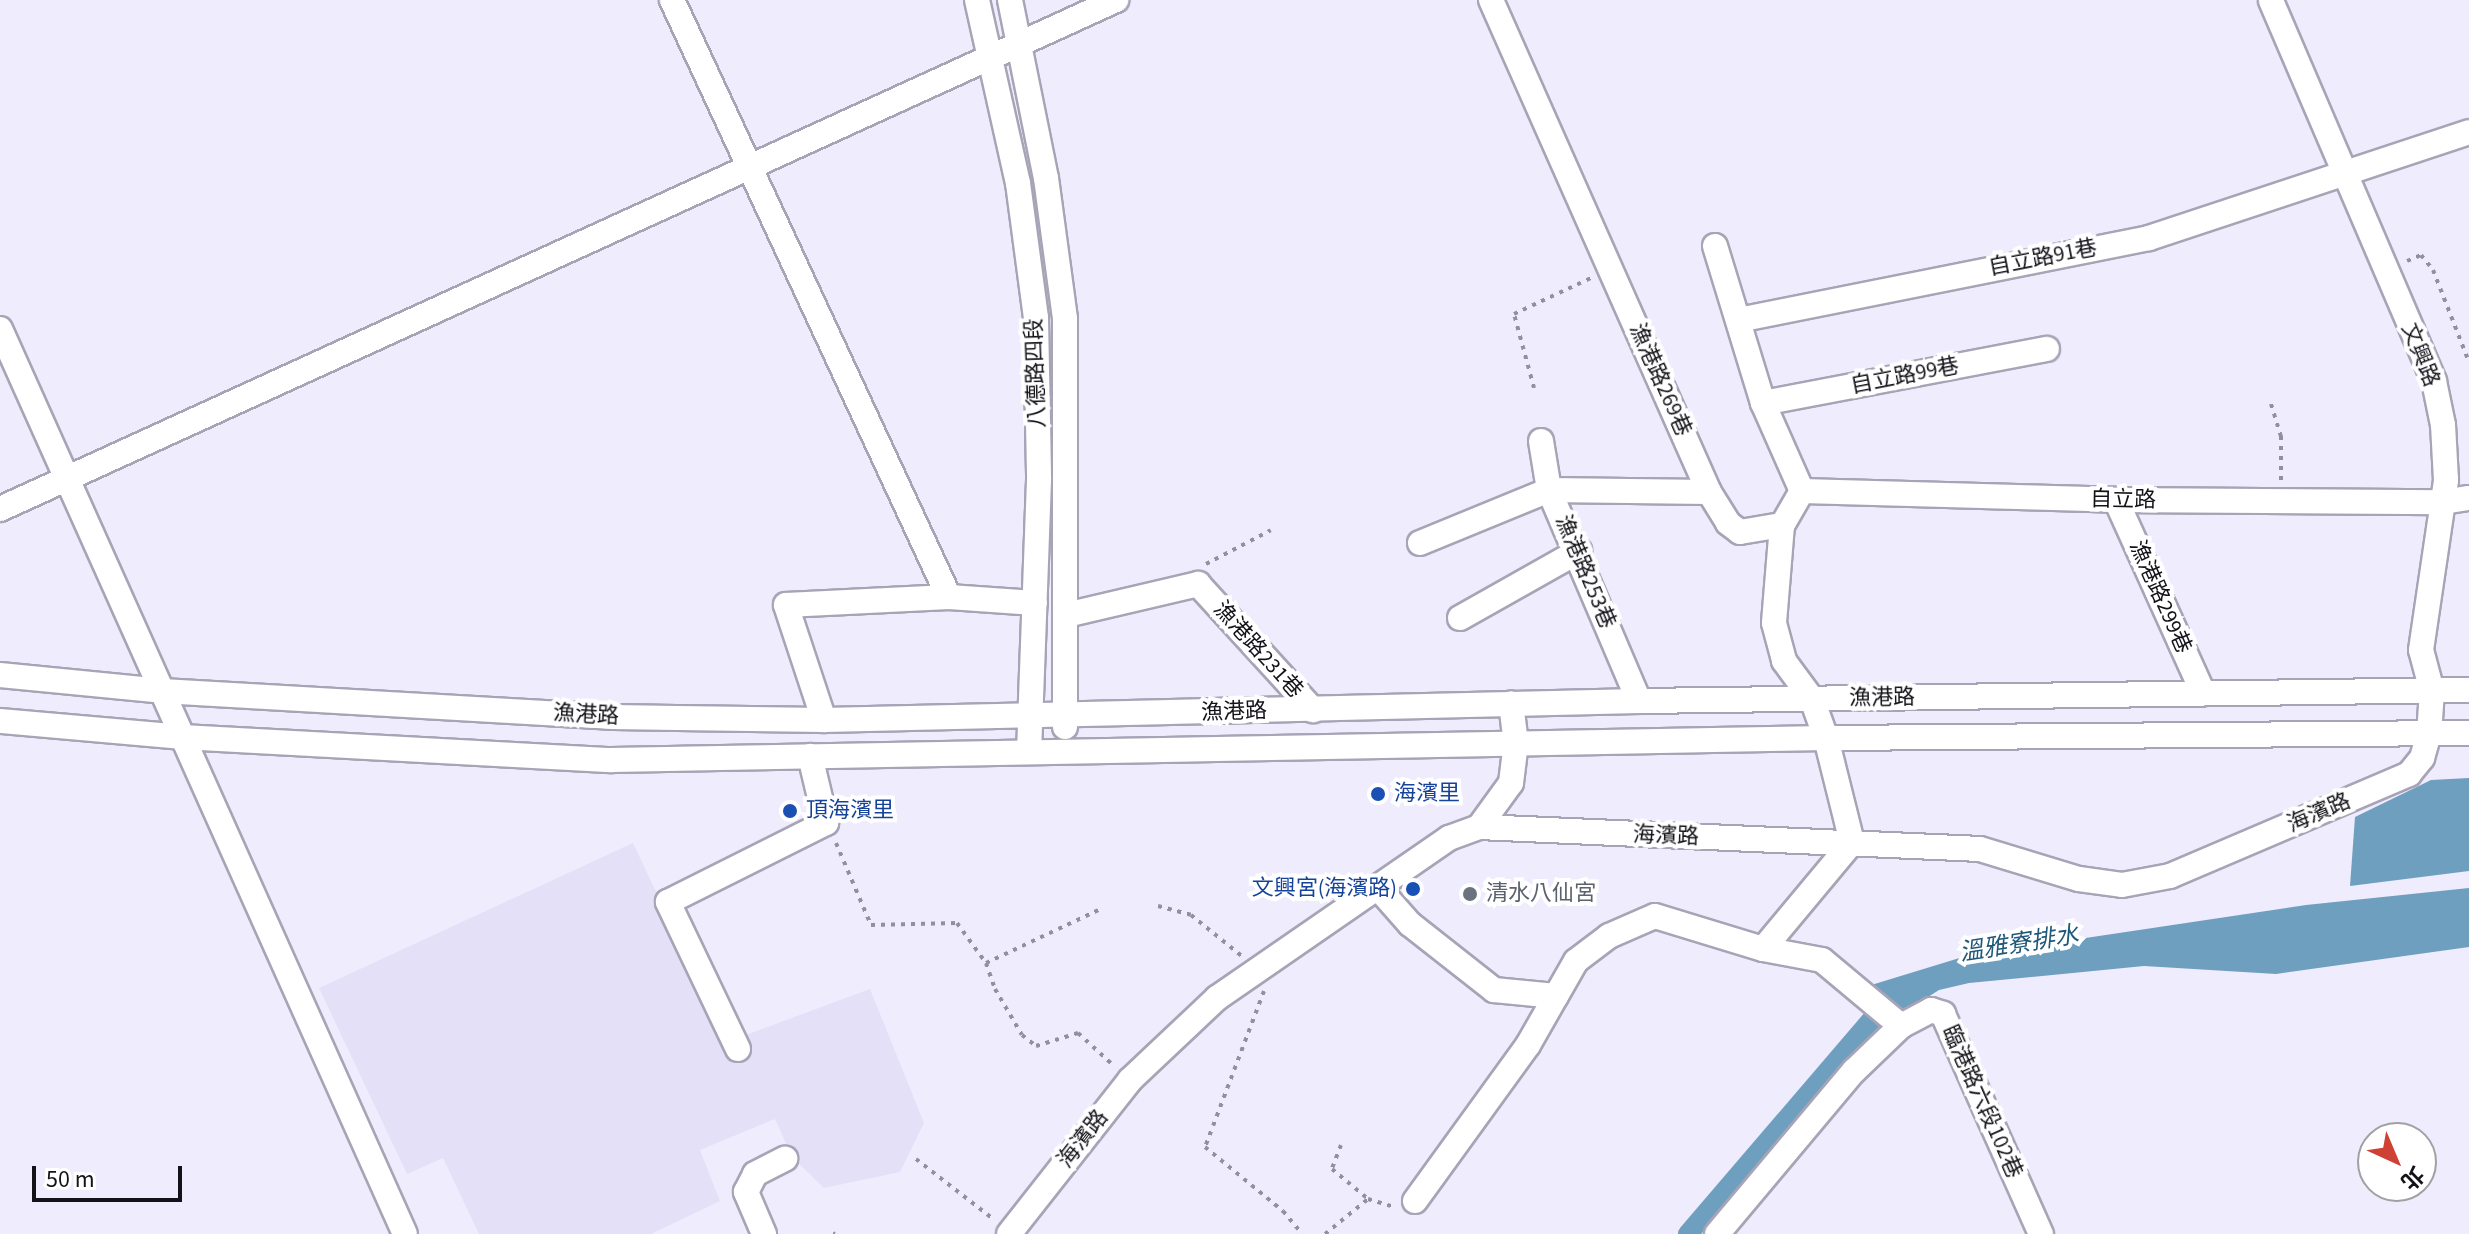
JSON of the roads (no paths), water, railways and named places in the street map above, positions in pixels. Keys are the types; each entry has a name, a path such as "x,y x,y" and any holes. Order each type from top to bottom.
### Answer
{"street":[{"path":"672,0 949,597"},
{"name":"八德路四段","path":"977,0 1008,134 1036,318 1035,603 1029,752"},
{"name":"八德路四段","path":"1010,0 1022,44 1065,319 1066,714 1062,750"},
{"path":"0,509 1116,0"},
{"name":"漁港路269巷","path":"1491,0 1709,492 1728,523 1740,532 1782,525"},
{"name":"文興路","path":"2271,0 2343,177 2434,381 2446,453 2443,502 2421,650 2432,691 2429,734"},
{"path":"1008,134 1036,126"},
{"name":"自立路91巷","path":"1739,320 2149,238 2343,177 2469,132"},
{"path":"1715,246 1763,403 1802,491 1782,525 1774,623 1784,661 1812,699 1826,738 1852,842 1763,949"},
{"path":"0,329 405,1234"},
{"name":"自立路99巷","path":"1763,403 2047,349"},
{"name":"漁港路253巷","path":"1541,441 1549,490 1579,551 1639,701"},
{"path":"1420,543 1549,490 1709,492"},
{"name":"自立路","path":"1802,491 2116,500 2443,502 2469,498"},
{"name":"漁港路299巷","path":"2116,500 2203,693"},
{"path":"1460,618 1579,551"},
{"name":"漁港路231巷","path":"1066,615 1198,584 1313,710"},
{"path":"824,720 786,605 949,597 1035,603"},
{"name":"漁港路","path":"0,675 162,691 614,717 824,720 1511,703 2469,690"},
{"path":"1479,827 1511,783 1516,744 1511,703"},
{"name":"漁港路","path":"0,721 182,737 611,760 1826,738 2469,733"},
{"name":"海濱路","path":"1010,1233 1130,1080 1217,998 1449,838 1479,827 1980,849 2079,879 2122,885 2183,871 2409,774 2422,758 2429,734"},
{"path":"738,1049 668,902 826,823 810,756"},
{"path":"1379,889 1410,924 1494,990 1556,996"},
{"path":"1415,1201 1528,1045 1576,961 1609,936 1655,916 1763,949 1822,960 1862,990 1901,1026 1810,1120 1717,1234"},
{"name":"臨港路六段102巷","path":"1901,1026 1931,1010 1943,1014 2041,1234"},
{"path":"764,1234 746,1192 755,1174 785,1159"}],"water":[{"path":"2469,778 2469,871 2350,886 2355,817 2431,780"},
{"path":"2469,888 2469,947 2276,974 2144,966 1969,983 1939,990 1903,1013 1868,986 1966,956 2306,905"}],"waterway":[{"name":"溫雅寮排水","path":"1688,1234 1891,997"}],"place":[{"name":"海濱里","path":"1378,794"},
{"name":"頂海濱里","path":"790,811"},
{"name":"文興宮(海濱路)","path":"1413,889"},
{"name":"清水八仙宮","path":"1470,894"}]}
